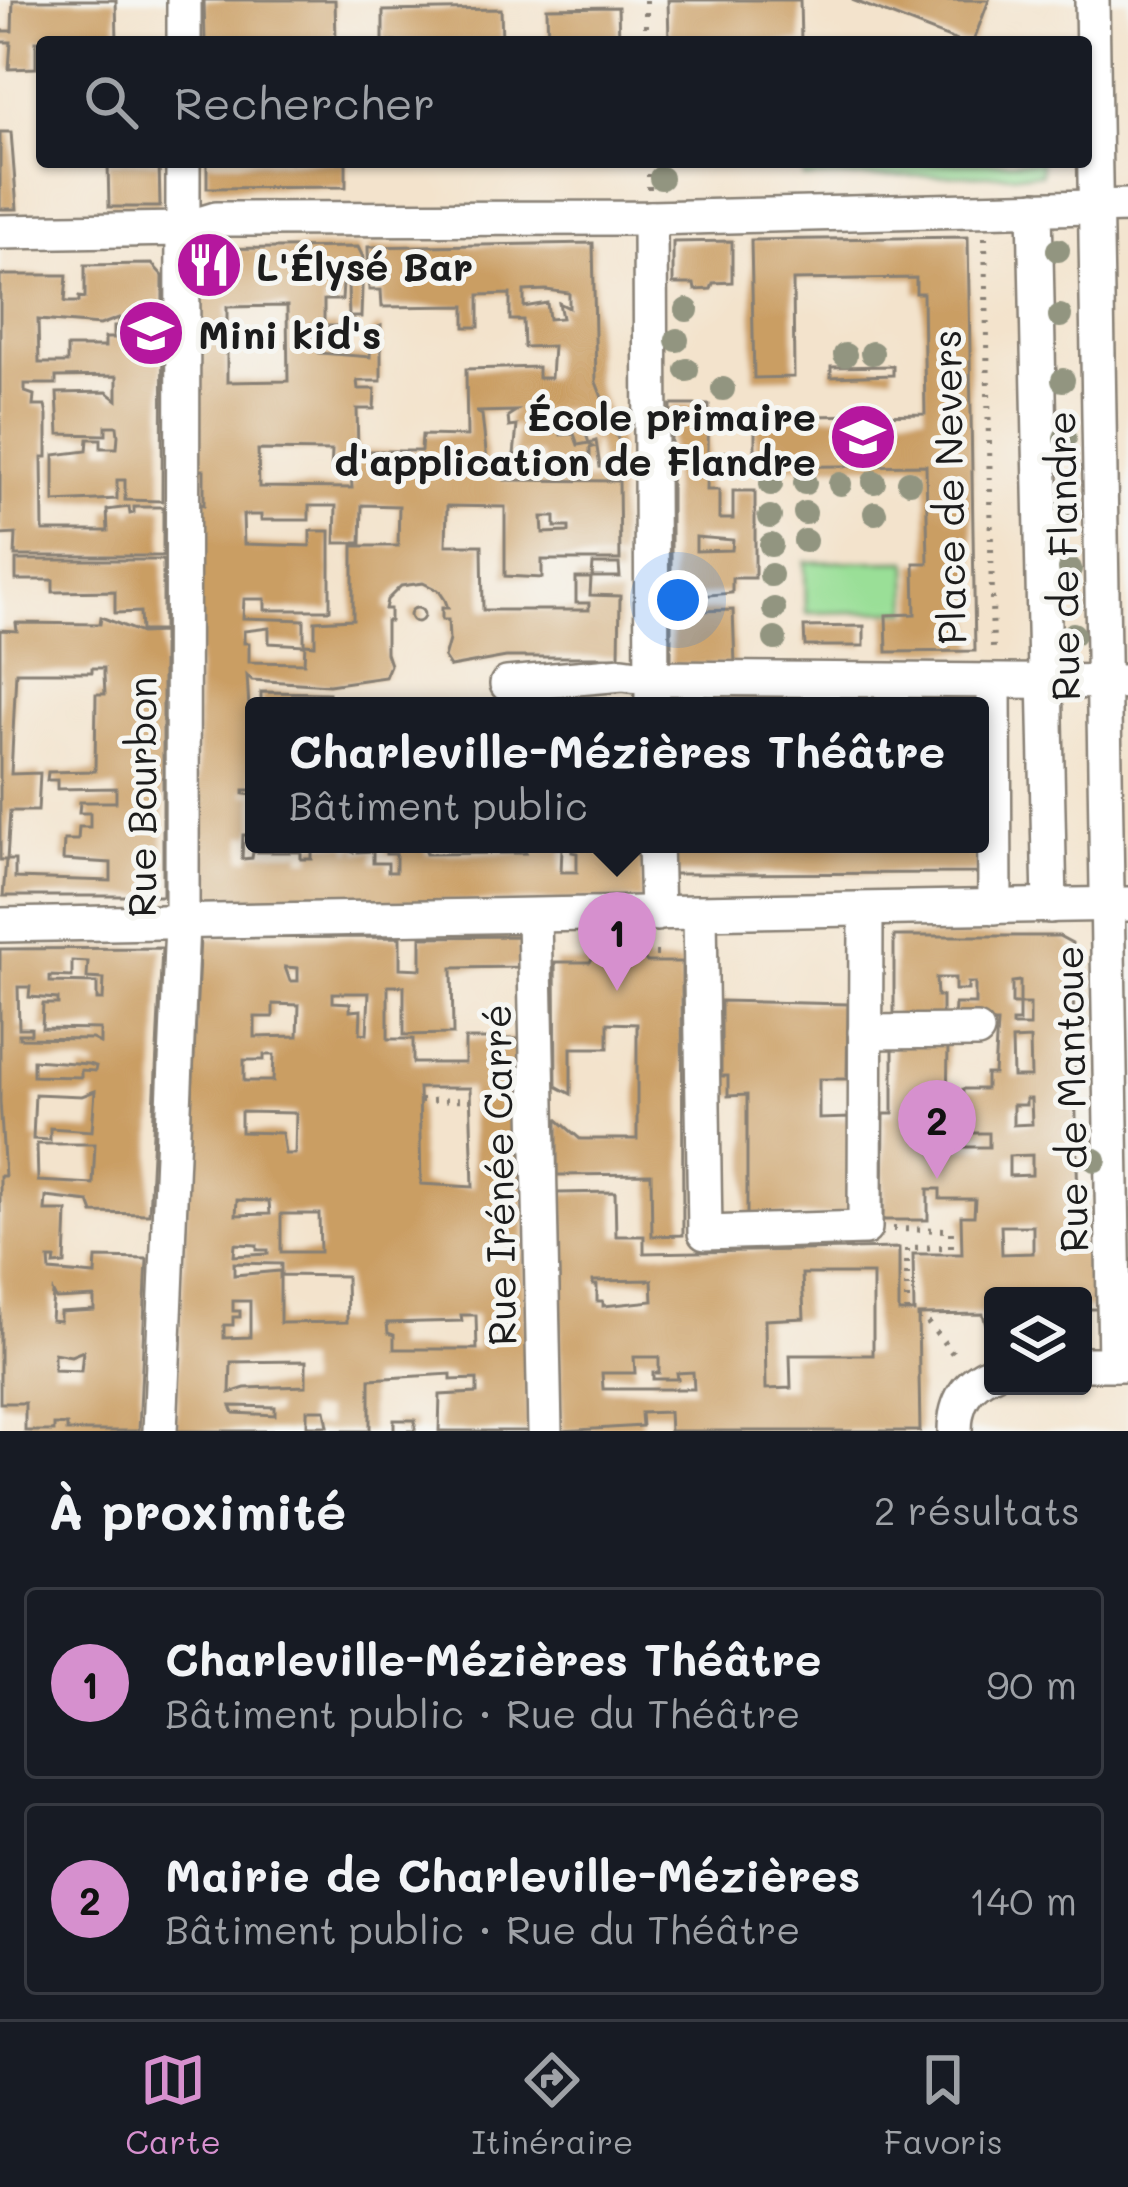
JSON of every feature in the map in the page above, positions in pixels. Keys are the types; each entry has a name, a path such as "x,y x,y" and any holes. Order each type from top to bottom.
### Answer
{"street":[{"path":"184,0 184,36"},
{"name":"Rue de Flandre","path":"1092,0 1113,206 1119,905"},
{"name":"Rue Bourbon","path":"160,1431 182,924 184,168"},
{"path":"0,232 183,229 216,220 650,218 1113,206"},
{"path":"1035,208 1050,906"},
{"path":"650,218 651,692"},
{"path":"507,684 623,674 651,692 1117,682"},
{"name":"Place de Nevers","path":"994,682 995,907"},
{"path":"655,853 657,914"},
{"path":"0,925 1119,905"},
{"name":"Rue de Mantoue","path":"1109,1364 1120,1120 1119,905"},
{"path":"700,914 705,1233 865,1228 866,910"},
{"name":"Rue Irénée Carré","path":"534,917 545,1431"},
{"path":"865,1032 977,1031"},
{"path":"955,1431 955,1408 984,1376"}],"path":[{"path":"646,0 646,36"},
{"name":"Place de Nevers","path":"984,209 994,682"},
{"path":"643,954 660,954"},
{"path":"419,1101 470,1100"},
{"path":"906,1229 951,1230 951,1247 907,1248 907,1312"},
{"path":"918,1318 924,1318 984,1376"}],"green space":[{"path":"803,168 1041,168 1041,174 804,178"},
{"path":"908,561 909,611 806,613 805,562"}],"building":[{"path":"13,0 116,0 117,36 36,36 36,68 9,69 11,42 0,42 0,31 12,31"},
{"path":"204,0 335,0 336,36 205,36"},
{"path":"668,0 800,0 801,36 669,36"},
{"path":"852,0 989,0 975,36 945,36"},
{"path":"618,7 619,36 548,36 547,8"},
{"path":"501,9 502,36 383,36 383,11"},
{"path":"0,132 11,132 17,209 0,209"},
{"path":"108,168 159,168 160,207 109,207"},
{"path":"207,168 346,168 346,187 207,188"},
{"path":"968,237 975,651 887,652 886,615 915,614 914,563 928,563 926,465 755,467 755,417 925,414 923,293 916,293 916,278 793,280 794,377 754,378 751,240"},
{"path":"732,241 732,282 695,290 694,284 673,284 673,242"},
{"path":"593,243 596,382 619,442 619,464 600,467 596,441 589,443 593,447 590,467 544,467 541,454 514,455 517,426 509,427 508,416 516,411 476,412 482,415 488,470 468,470 468,475 619,481 620,560 542,560 542,578 505,576 505,507 447,506 446,545 482,545 483,610 589,610 589,603 576,603 576,578 591,578 590,595 620,596 619,657 506,657 450,667 444,658 449,640 448,620 442,620 442,608 448,608 445,600 423,583 401,586 385,609 390,609 386,653 390,665 385,677 329,685 252,680 247,675 242,859 252,858 253,853 301,853 301,859 312,859 312,853 373,853 373,863 388,863 388,872 396,872 396,854 386,853 562,853 561,872 577,872 577,853 643,853 642,900 203,905 197,899 197,503 204,505 204,470 197,470 197,249 358,247 363,257 361,317 349,317 348,283 343,283 342,300 324,300 324,326 338,326 338,331 324,336 319,353 370,357 371,330 381,326 381,381 357,381 358,389 375,389 374,409 357,409 358,451 421,451 422,435 467,436 466,369 538,367 538,378 551,378 553,346 524,347 523,320 510,320 510,294 479,295 479,327 465,327 465,306 382,307 381,290 369,290 368,247","holes":["524,291 569,293 569,308 559,303 562,318 549,319 547,303 524,307","287,306 288,381 227,382 227,307","568,409 575,430 585,431 589,443 578,445 574,434 544,432 542,410","258,450 332,451 331,472 351,473 352,488 259,487","362,505 399,506 398,546 353,546 353,619 315,621 315,645 305,644 304,663 249,662 244,631 269,628 269,643 304,645 304,620 243,618 244,599 265,599 265,610 330,610 330,531 310,531 310,546 244,544 243,515 261,515 261,520 309,520 309,506 336,506 335,543 361,543","542,517 555,517 555,527 569,527 569,532 543,533"]},
{"path":"152,264 163,276 162,501 125,500 125,480 117,480 117,499 54,502 54,455 87,451 88,439 101,439 101,448 117,448 118,435 117,426 106,426 106,435 59,434 57,393 107,392 117,400 117,376 56,377 56,384 25,384 25,392 34,395 33,406 45,406 47,416 43,531 108,531 107,510 129,507 130,514 134,507 163,507 163,556 15,556 16,534 0,535 0,275 67,275 65,302 79,302 79,297 85,298 85,265","holes":["119,318 119,326 114,326 114,338 105,338 105,347 67,347 67,363 39,363 38,320 100,325"]},
{"path":"893,366 893,375 831,377 831,367"},
{"path":"671,405 709,405 707,490 719,490 719,519 733,519 733,491 755,491 755,578 732,578 732,593 698,596 698,611 733,610 735,665 671,665","holes":["696,537 733,540 732,550 696,551"]},
{"path":"16,560 163,560 163,631 141,631 140,612 115,613 115,591 53,592 53,580 16,580"},
{"path":"593,564 619,564 620,577 592,577"},
{"path":"417,608 424,615 417,622 410,615"},
{"path":"101,617 141,633 163,632 163,896 3,896 0,630 17,631 16,623 100,624","holes":["104,668 105,694 96,694 95,771 48,772 47,780 57,780 57,789 116,788 116,802 80,802 79,813 90,813 90,827 79,827 78,840 64,840 63,860 111,863 111,881 15,878 15,860 7,860 10,811 38,811 40,773 11,774 16,672"]},
{"path":"864,626 864,646 805,646 804,627"},
{"path":"261,692 329,693 329,697 261,697"},
{"path":"671,853 978,853 978,873 671,874"},
{"path":"519,936 520,967 452,968 453,1034 404,1035 404,986 388,986 388,1039 413,1039 413,1063 465,1063 465,1039 521,1039 528,1431 439,1431 440,1395 477,1393 477,1379 451,1380 451,1374 370,1379 370,1431 175,1431 200,938 400,937 400,968 421,969 421,937","holes":["285,967 298,968 298,981 290,981","333,993 369,993 367,1034 360,1033 361,1010 350,1011 350,1003 333,1002","273,1004 299,1005 298,1036 255,1037 255,1017 273,1017","274,1055 273,1081 244,1081 244,1060","419,1088 470,1088 473,1187 421,1184","241,1112 296,1113 295,1154 285,1154 282,1133 241,1132","237,1200 269,1201 270,1214 236,1215","281,1214 319,1214 320,1252 281,1252","235,1244 268,1250 268,1254 234,1256","234,1263 281,1264 281,1275 346,1276 347,1322 280,1323 280,1271 234,1275","233,1301 250,1301 250,1337 224,1338 224,1325 233,1325 233,1317 240,1317 240,1311 233,1311","461,1315 476,1315 477,1349 394,1349 394,1335 388,1333 387,1323 462,1321","306,1361 306,1386 245,1388 230,1393 231,1362","231,1406 275,1407 275,1415 234,1413","307,1410 325,1410 328,1426 307,1426"]},
{"path":"894,936 1059,936 1072,943 1079,1252 1099,1252 1100,1309 1092,1309 1092,1287 984,1287 984,1318 918,1315 920,1431 670,1431 669,1412 641,1413 642,1426 562,1431 557,1193 615,1192 616,1236 644,1236 644,1253 899,1248 899,1312 914,1312 913,1254 962,1254 961,1216 974,1216 975,1199 940,1199 940,1189 928,1189 928,1220 883,1220 884,1114 893,1114 893,1043 948,1043 947,1116 962,1116 963,1089 986,1089 986,1074 994,1074 997,1023 954,1023 955,1004 975,1004 975,983 968,983 968,990 955,990 955,978 936,978 942,1023 894,1024","holes":["1020,981 1020,1004 1030,1004 1030,1026 1012,1026 1019,1022 1019,1004 1012,1004 1012,982","1030,1039 1031,1077 1013,1077 1012,1040","1026,1099 1031,1099 1032,1124 1013,1125 1013,1105 1026,1105","938,1133 989,1133 989,1147 938,1147","1032,1155 1032,1175 1009,1176 1009,1156","1001,1226 1033,1226 1033,1253 1002,1254","802,1274 873,1274 873,1355 790,1355 791,1388 766,1389 765,1320 804,1318","652,1280 653,1301 603,1306 603,1301 597,1301 593,1281","634,1357 659,1357 659,1373 653,1373 653,1379 678,1379 677,1373 693,1372 694,1389 603,1389 602,1373 635,1373"]},
{"path":"162,948 149,1214 93,1213 89,1202 46,1197 45,1211 67,1211 65,1264 54,1265 55,1259 49,1259 50,1271 95,1275 96,1258 147,1259 139,1431 67,1431 67,1425 54,1425 54,1431 25,1431 25,1403 0,1403 0,1176 5,1176 0,949","holes":["72,961 88,962 87,978 104,979 103,1000 97,1000 97,983 50,982 50,976 72,977","18,987 30,987 29,997 58,999 58,1004 43,1004 42,1028 100,1029 100,1043 19,1038 19,1034 31,1034 31,1028 19,1028","33,1060 96,1066 95,1071 81,1070 81,1077 33,1076","95,1091 92,1131 50,1128 50,1140 33,1139 35,1094 82,1096","37,1144 95,1144 93,1184 38,1181","53,1293 56,1299 94,1297 94,1310 60,1312 60,1321 51,1320","83,1351 81,1371 54,1370 54,1353 71,1356"]},
{"path":"598,948 638,949 647,962 682,962 683,1235 652,1236 651,1174 557,1175 557,1119 580,1139 637,1139 637,1024 608,1023 608,1048 571,1048 571,1094 556,1086 555,962 590,962"},
{"path":"721,1001 848,1004 847,1079 819,1079 819,1119 850,1118 850,1216 747,1215 747,1095 728,1096 728,1076 721,1076"},
{"path":"394,1420 415,1420 415,1431 394,1431"}],"place":[{"name":"L'Élysé Bar","path":"209,265"},
{"name":"Mini kid's","path":"151,333"},
{"name":"École primaire d'application de Flandre","path":"863,437"},
{"name":"Charleville-Mézières Théâtre","path":"617,991"},
{"name":"Mairie de Charleville-Mézières","path":"937,1179"}]}
